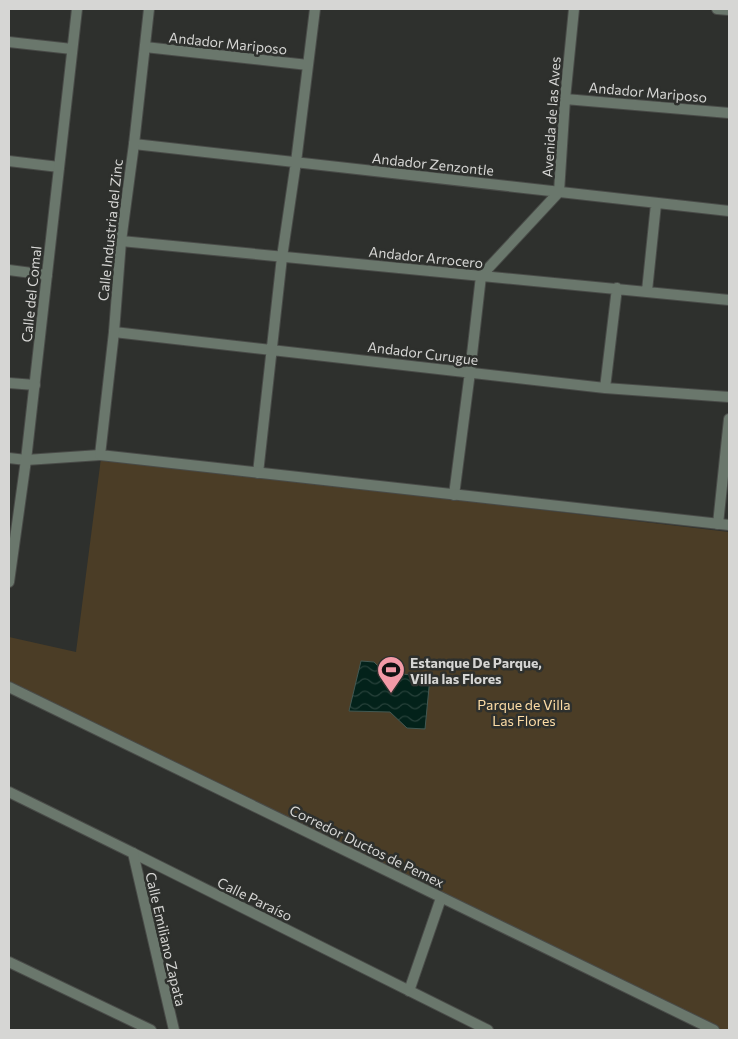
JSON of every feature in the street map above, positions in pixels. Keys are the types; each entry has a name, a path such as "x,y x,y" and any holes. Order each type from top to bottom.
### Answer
{"street":[{"name":"Calle del Comal","path":"9,582 12,529 26,460 77,9"},
{"name":"Calle Industria del Zinc","path":"100,455 114,332 121,241 149,9"},
{"path":"258,473 282,257 315,9"},
{"name":"Avenida de las Aves","path":"481,276 559,192 565,99 574,9"},
{"path":"717,9 729,10"},
{"path":"9,42 72,49"},
{"name":"Andador Mariposo","path":"145,47 308,65"},
{"name":"Andador Mariposo","path":"565,99 729,113"},
{"name":"Andador Zenzontle","path":"134,144 729,211"},
{"path":"9,161 59,166"},
{"path":"647,291 656,204"},
{"name":"Andador Arrocero","path":"121,241 729,300"},
{"path":"9,270 47,275"},
{"path":"454,495 481,276"},
{"path":"605,388 617,288"},
{"name":"Andador Curugue","path":"114,332 605,388 729,397"},
{"path":"9,382 35,385"},
{"path":"718,524 729,419"},
{"path":"9,458 26,460 100,455 729,525"},
{"name":"Corredor Ductos de Pemex","path":"9,687 714,1030"},
{"name":"Calle Paraíso","path":"9,792 488,1030"},
{"name":"Calle Emiliano Zapata","path":"133,854 174,1030"},
{"path":"409,991 441,898"},
{"path":"9,962 151,1030"}],"green space":[{"name":"Parque de Villa Las Flores","path":"101,458 729,532 729,1030 714,1030 9,687 9,637 76,652"}],"water":[{"name":"Estanque De Parque, Villa las Flores","path":"361,661 374,662 384,672 430,677 425,729 407,728 390,712 349,711"}],"place":[{"name":"Estanque De Parque, Villa las Flores","path":"391,694"}]}
